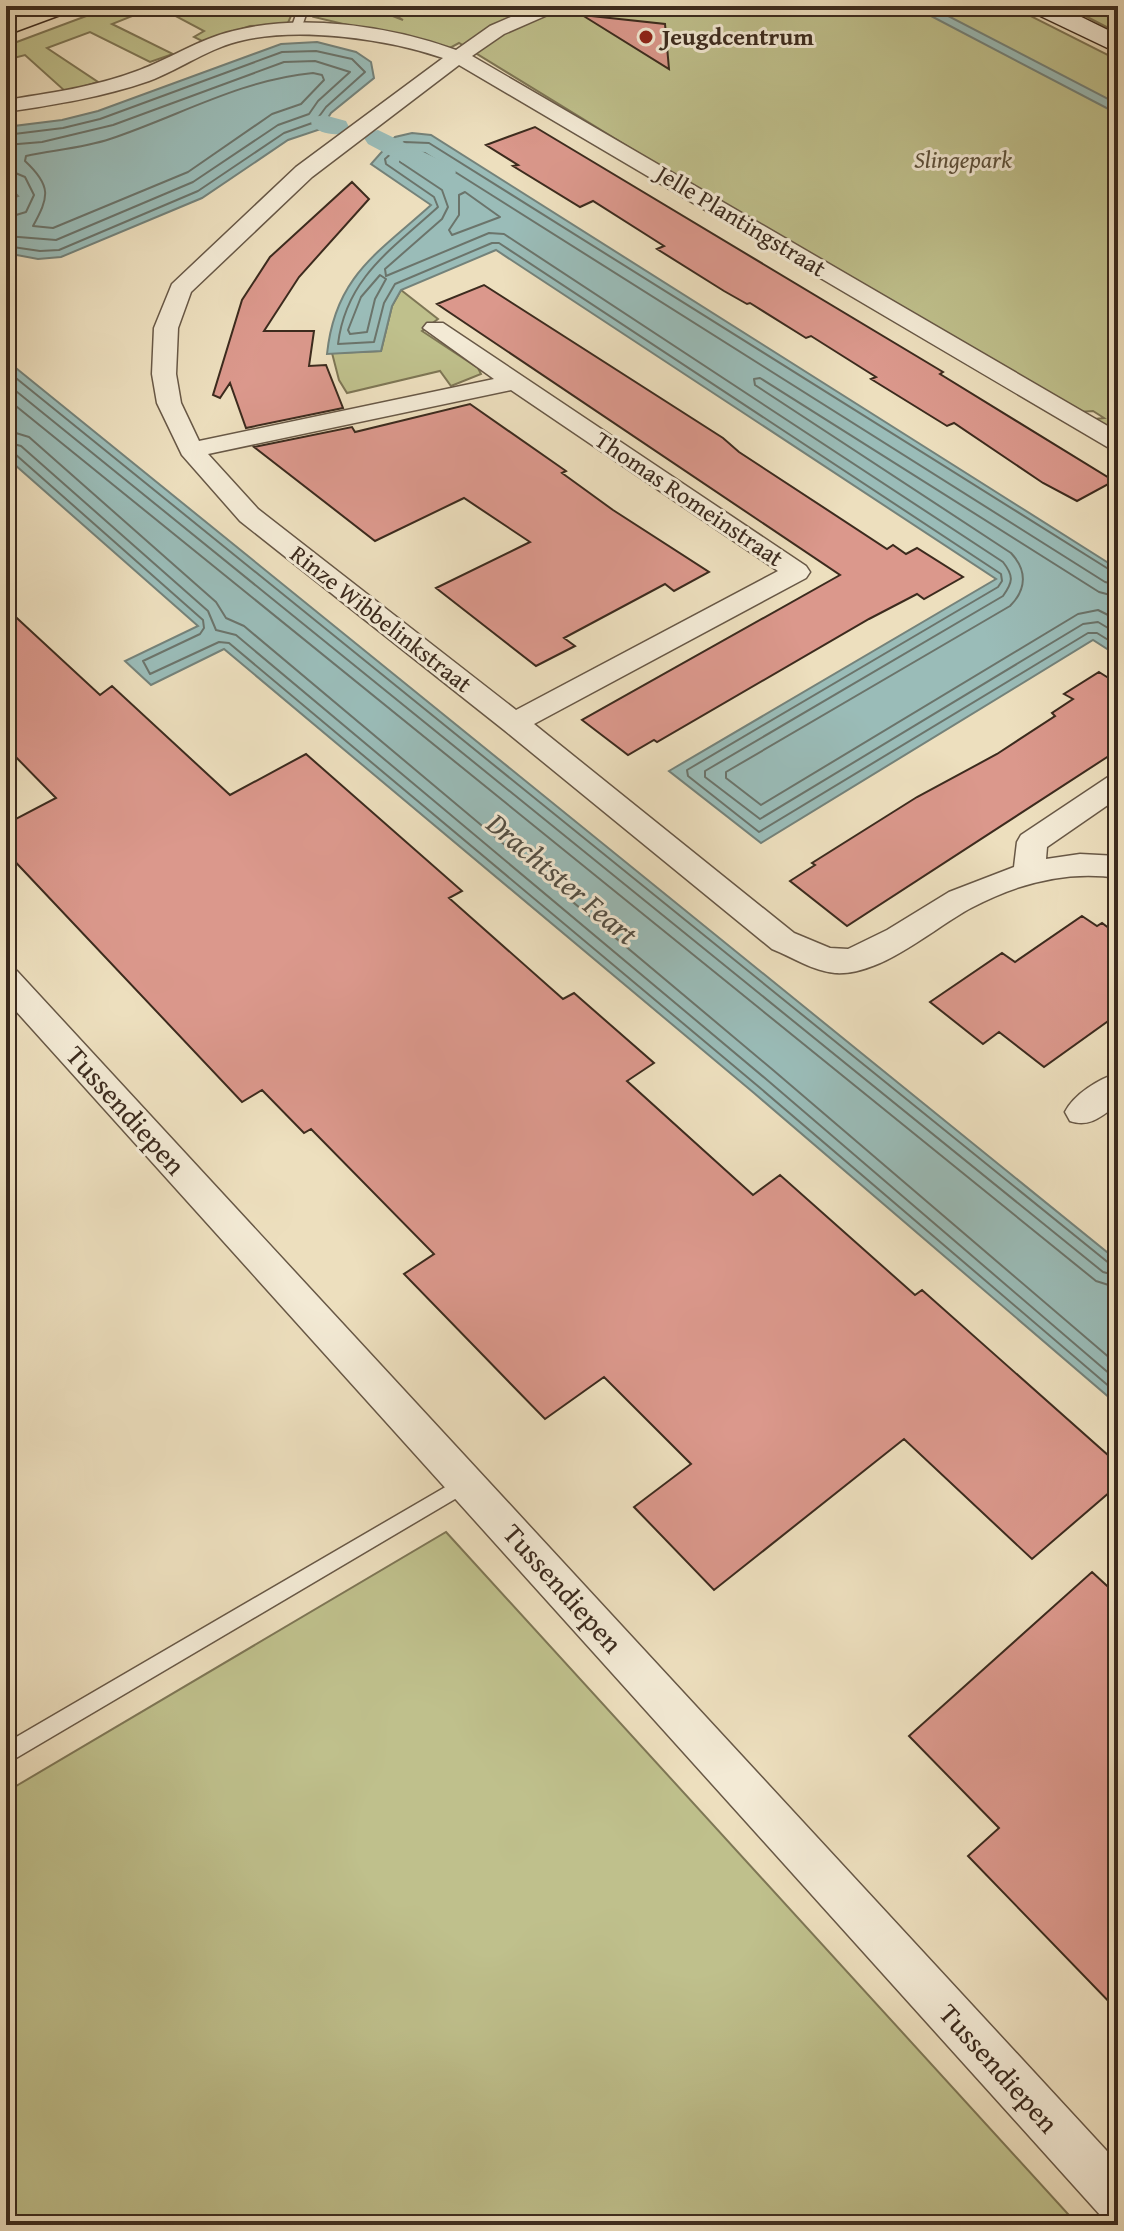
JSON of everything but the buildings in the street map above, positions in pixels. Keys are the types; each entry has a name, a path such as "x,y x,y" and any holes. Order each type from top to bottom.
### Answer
{"main road":[{"path":"6,9 14,6"},
{"path":"6,27 62,6"}],"street":[{"path":"457,56 497,30 552,6"},
{"path":"1039,6 1118,45"},
{"name":"Jelle Plantingstraat","path":"6,106 99,89 160,70 207,44 248,33 296,29 385,40 457,56 512,85 1118,443"},
{"name":"Rinze Wibbelinkstraat","path":"457,56 304,172 180,289 166,328 164,374 169,403 191,450 249,515 514,723 783,941 836,961 871,953 961,899 1029,873 1100,863 1118,867"},
{"name":"Thomas Romeinstraat","path":"435,328 797,572 514,723"},
{"path":"191,450 514,382"},
{"path":"1029,873 1032,842 1118,784"},
{"name":"Tussendiepen","path":"6,979 1118,2199"},
{"path":"1082,1112 1118,1086"}],"lane":[{"path":"296,29 304,6"},
{"path":"6,1754 466,1483"}],"green space":[{"path":"113,6 157,6 112,24 173,54 150,62 90,32 47,48 98,82 66,92 25,55 6,60 6,46"},
{"path":"157,6 273,6 281,9 279,15 291,16 287,25 250,26 204,42 194,37 204,31"},
{"name":"Slingepark","path":"326,6 367,6 403,20 381,6 1011,6 1118,60 1118,433 1095,419 1104,418 1093,411 1079,412 650,160 459,43 448,49 314,17"},
{"path":"1066,6 1118,6 1118,33"},
{"path":"401,290 438,319 422,331 478,368 481,374 451,386 440,371 347,393 339,380 332,353 381,351 392,306"},
{"path":"446,1532 1078,2225 6,2225 6,1792"}],"water":[{"path":"912,6 929,6 1118,104 1118,114"},
{"path":"317,42 356,52 371,62 374,78 331,113 321,129 288,140 202,198 61,257 38,259 6,253 6,200 18,196 6,184 6,127 62,120 98,111 281,44"},
{"path":"412,133 431,135 1118,569 1118,656 1093,640 761,843 669,771 996,579 496,250 401,290 392,306 381,351 327,354 339,305 349,285 377,253 431,205 371,164 395,137"},
{"name":"Drachtster Feart","path":"6,360 1118,1261 1118,1405 754,1093 224,649 151,685 125,661 198,626 6,457"}],"waterway":[{"path":"324,123 336,127"},
{"path":"378,138 442,172"}],"place":[{"name":"Jeugdcentrum","path":"646,37"}]}
